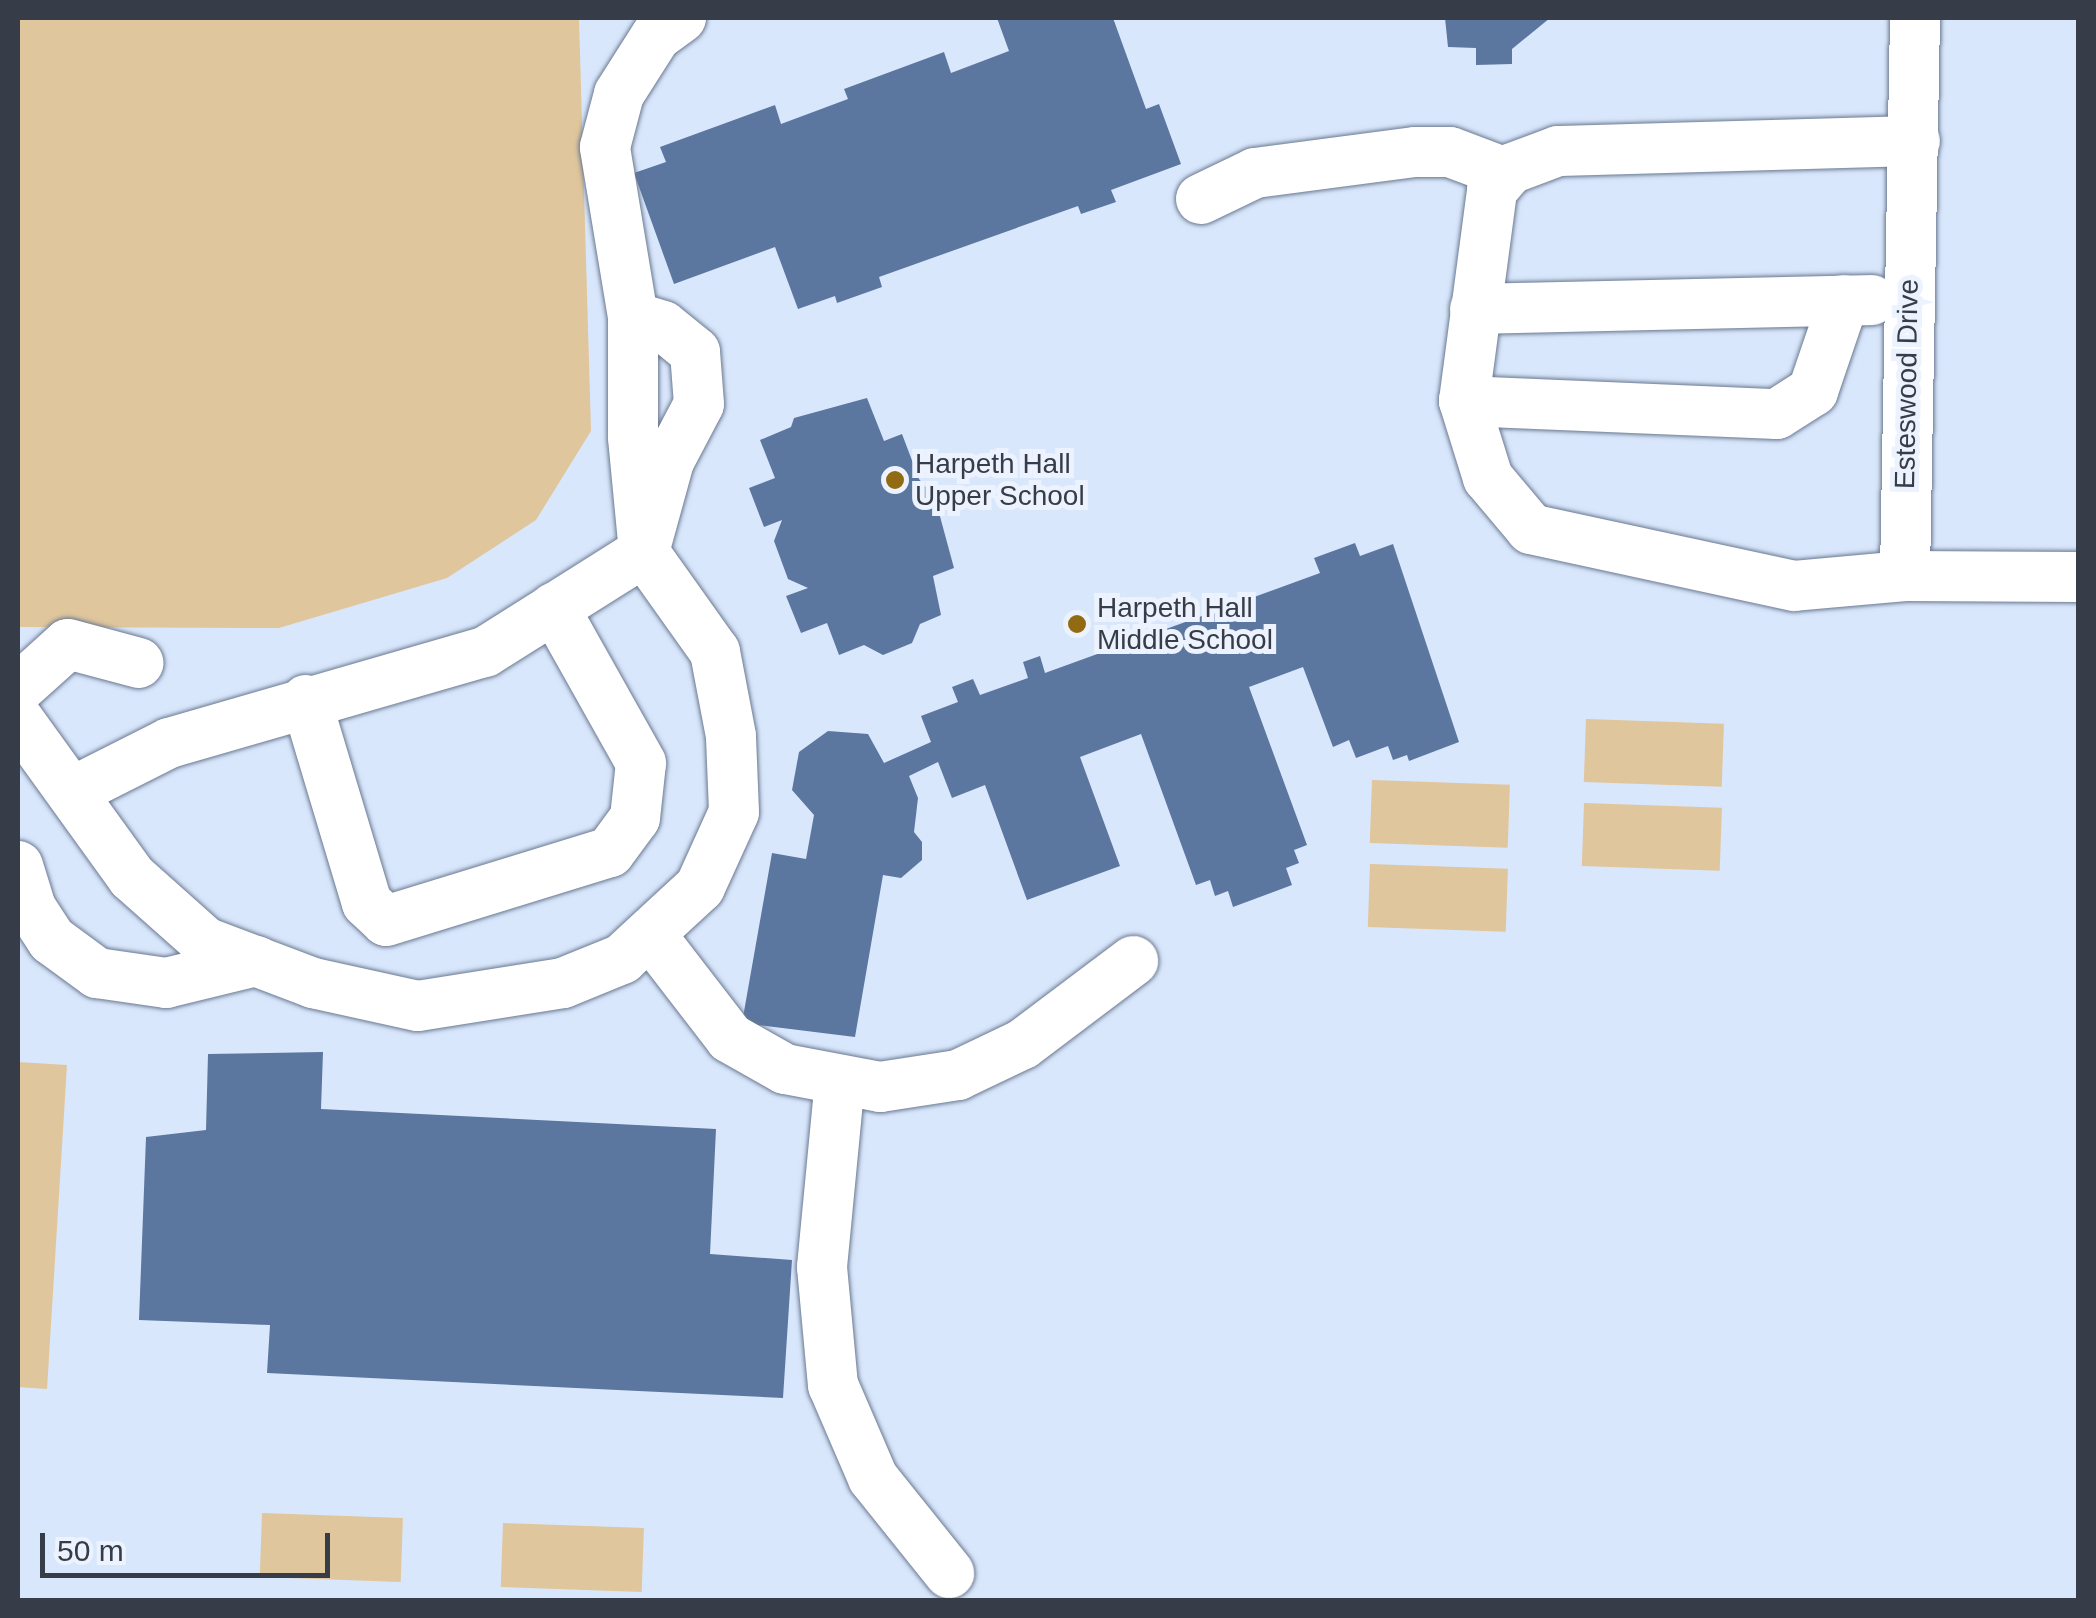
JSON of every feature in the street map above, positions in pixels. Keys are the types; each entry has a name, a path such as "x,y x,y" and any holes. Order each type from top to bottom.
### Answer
{"street":[{"path":"18,719 74,791 132,876 205,942 313,983 418,1006 563,983 622,959 700,887 734,812 731,736 715,652 644,552 632,317 605,147 619,94 656,36 682,18"},
{"name":"Esteswood Drive","path":"1905,576 1915,18"},
{"path":"1915,142 1558,151 1532,156 1506,173 1492,190 1464,401 1488,478 1531,528 1794,586 1905,576 2078,577"},
{"path":"1201,198 1255,173 1415,152 1450,152 1506,173"},
{"path":"1475,309 1908,299"},
{"path":"1464,401 1778,414 1813,391 1844,300"},
{"path":"74,791 169,743 306,700 485,652 644,552 669,461 700,404 694,352 663,326 632,317"},
{"path":"306,700 367,903 386,922 610,852 635,818 640,762 554,608"},
{"path":"18,689 68,644 139,663"},
{"path":"18,866 32,908 52,940 96,973 166,984 256,962"},
{"path":"650,934 730,1038 785,1070 880,1088 958,1076 1023,1044 1134,961"},
{"path":"840,1080 822,1267 833,1385 873,1478 949,1573"}],"shaded area":[{"path":"18,18 579,19 591,431 536,520 447,578 279,628 18,627"},
{"path":"1586,719 1724,724 1722,787 1584,782"},
{"path":"1372,780 1510,785 1508,848 1370,843"},
{"path":"1584,803 1722,808 1720,871 1582,866"},
{"path":"1370,864 1508,869 1506,932 1368,927"},
{"path":"18,1062 67,1065 47,1389 18,1387"},
{"path":"262,1513 403,1518 401,1582 260,1577"},
{"path":"503,1523 644,1528 642,1592 501,1587"}],"building":[{"path":"997,18 1113,18 1146,109 1159,104 1181,164 1111,190 1116,202 1081,214 1078,206 879,277 882,287 837,303 835,296 798,309 775,247 674,284 634,173 666,162 660,147 775,105 781,124 848,99 844,89 944,52 951,73 1009,51"},
{"path":"1445,18 1550,18 1512,49 1512,64 1476,65 1476,48 1448,47"},
{"path":"867,398 884,441 902,434 919,479 935,498 954,568 933,576 941,615 920,624 912,643 883,655 864,645 839,655 827,623 801,633 786,596 808,588 788,579 774,541 782,520 764,527 749,488 775,478 760,440 791,427 794,418"},
{"path":"1355,543 1360,556 1393,544 1459,742 1409,761 1407,755 1393,760 1388,746 1356,758 1349,740 1333,747 1303,667 1249,687 1307,845 1294,850 1299,863 1286,868 1292,885 1233,907 1228,891 1215,896 1210,880 1196,885 1141,734 1080,757 1120,866 1027,900 985,785 952,798 938,762 909,776 918,798 914,832 922,842 922,860 901,878 883,875 855,1037 742,1023 772,853 806,859 814,815 792,790 799,752 828,731 868,734 884,763 931,742 921,716 958,702 952,687 973,679 980,695 1028,678 1023,662 1040,656 1045,673 1320,573 1314,558"},
{"path":"323,1052 321,1109 716,1129 710,1254 792,1260 783,1398 267,1373 270,1325 139,1320 146,1137 206,1130 208,1054"}],"place":[{"name":"Harpeth Hall Upper School","path":"895,480"},
{"name":"Harpeth Hall Middle School","path":"1077,624"}]}
